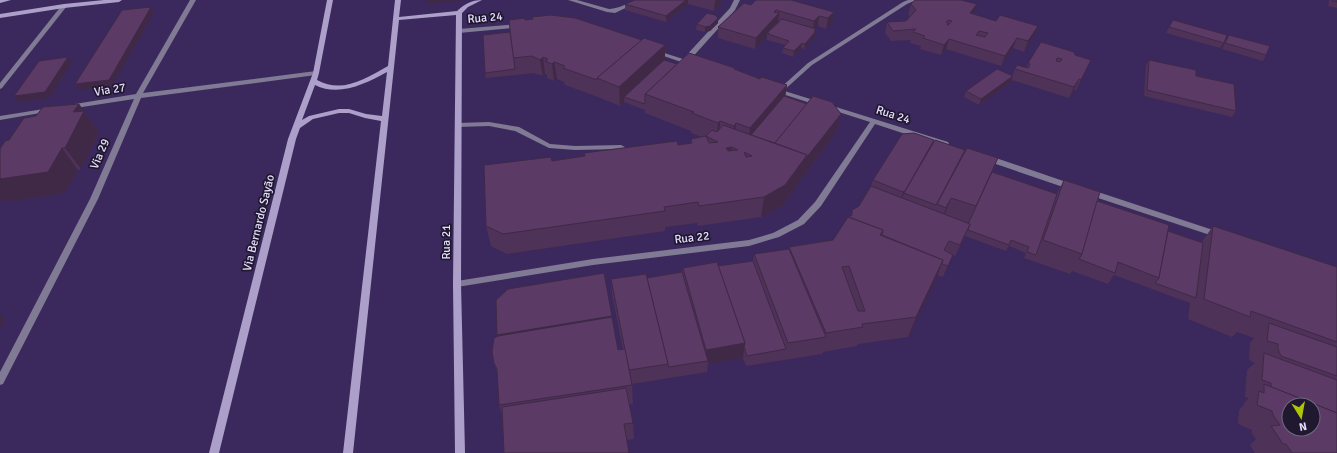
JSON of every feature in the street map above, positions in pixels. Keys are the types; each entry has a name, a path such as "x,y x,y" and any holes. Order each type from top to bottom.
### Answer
{"main road":[{"path":"0,1 8,0"},
{"path":"0,16 64,6 119,0"},
{"name":"Via Bernardo Sayão","path":"214,453 292,139 315,77 330,0"},
{"path":"348,453 398,0"},
{"path":"396,19 459,13 466,6 480,0"},
{"name":"Rua 21","path":"459,13 457,284 460,453"},
{"path":"315,77 319,86 330,88 345,87 360,83 391,66"},
{"path":"292,139 298,126 311,116 319,114 349,111 365,116 385,119"}],"street":[{"name":"Via 27","path":"62,108 138,96 193,0"},
{"path":"571,0 609,11 615,11 639,0"},
{"path":"684,61 733,9 737,0"},
{"path":"780,91 810,64 898,7 913,0"},
{"path":"0,87 64,6"},
{"name":"Rua 24","path":"459,31 528,25"},
{"path":"649,50 699,66"},
{"path":"138,96 315,77"},
{"name":"Rua 24","path":"770,88 874,120 955,148"},
{"name":"Via 29","path":"0,380 94,199 138,96"},
{"path":"0,118 54,109"},
{"name":"Rua 22","path":"457,284 593,262 749,243 776,235 801,222 818,204 874,120"},
{"path":"458,125 489,124 517,129 549,146 574,148 621,147"},
{"path":"977,155 1223,237"}],"building":[{"path":"635,0 686,0 666,16 625,4"},
{"path":"756,0 791,0 834,12 828,18 819,16 814,21 776,10 774,12 779,13 756,38 718,27 744,3 751,5"},
{"path":"915,0 961,0 977,4 970,13 996,21 1000,15 1038,26 1028,41 1017,38 1005,56 949,39 944,45 923,38 925,36 913,32 916,29 893,31 887,22 906,21 916,10 911,4","holes":["948,20 952,21 947,25 948,23 946,22","979,31 988,33 985,37 976,35"]},
{"path":"151,7 109,80 75,84 122,10"},
{"path":"707,13 715,15 718,18 710,26 705,27 697,24"},
{"path":"551,15 575,18 642,40 597,78 597,80 563,68 565,66 554,62 552,64 545,61 548,59 543,57 540,60 532,56 513,58 509,20 525,18 525,20 533,19 532,17"},
{"path":"782,19 816,29 814,31 816,31 805,44 802,43 794,51 783,48 789,41 767,33"},
{"path":"1173,20 1227,35 1224,43 1169,27"},
{"path":"510,32 515,69 485,73 483,35"},
{"path":"1229,35 1270,46 1266,55 1225,43"},
{"path":"644,38 665,45 619,87 597,78"},
{"path":"1041,42 1074,52 1075,55 1091,60 1081,80 1079,79 1074,87 1015,69 1017,65 1028,68 1030,64 1028,63","holes":["1057,58 1062,59 1060,62 1056,61"]},
{"path":"689,53 735,68 734,69 760,79 762,77 787,85 750,128 736,123 734,126 720,121 718,123 692,113 694,112 645,94"},
{"path":"68,57 45,92 14,96 39,61"},
{"path":"664,60 677,64 645,94 645,104 624,97"},
{"path":"1149,60 1196,70 1196,76 1234,84 1236,111 1147,90"},
{"path":"997,69 1013,76 981,99 966,91"},
{"path":"784,96 807,104 775,143 751,135"},
{"path":"813,96 832,102 841,114 807,157 807,155 775,143"},
{"path":"79,104 73,112 84,111 65,148 62,148 48,172 0,179 0,149 5,141 9,140 24,118 36,116 43,107"},
{"path":"723,125 807,155 785,185 764,197 699,206 698,202 664,207 665,211 503,234 486,226 484,165 551,157 552,161 585,156 584,153 677,141 678,145 692,143 691,139 706,136 712,130 717,132","holes":["706,136 718,142 709,143","732,147 738,150 728,151 726,148","744,152 752,156 746,157"]},
{"path":"914,133 934,140 905,191 903,192 873,180 902,134"},
{"path":"935,140 965,150 936,205 904,193"},
{"path":"967,148 998,158 976,206 951,198 946,208 937,204"},
{"path":"992,172 1057,194 1036,255 1027,252 1029,247 1011,240 1009,245 968,230 970,224 968,224"},
{"path":"1064,180 1100,192 1082,254 1043,240"},
{"path":"871,186 970,224 960,245 949,241 944,250 953,255 948,266 942,264 943,260 882,235 883,230 849,217 852,215 852,210 859,206"},
{"path":"1097,201 1169,225 1159,278 1118,262 1115,273 1079,259 1082,254"},
{"path":"848,217 883,230 880,235 943,260 916,317 862,324 863,327 826,333 789,247 833,240","holes":["849,266 865,311 858,311 842,267"]},
{"path":"1213,226 1337,267 1337,342 1251,311 1250,317 1204,299"},
{"path":"1168,231 1203,243 1196,298 1155,283 1159,278"},
{"path":"789,249 826,337 788,343 754,254"},
{"path":"753,261 786,349 747,356 744,347 745,343 718,266"},
{"path":"717,262 745,343 706,350 683,268"},
{"path":"682,272 708,361 668,367 647,278"},
{"path":"604,273 612,316 497,335 496,300 508,289"},
{"path":"646,274 668,364 629,370 611,279"},
{"path":"612,317 618,350 625,349 632,385 499,405 497,369 492,352 494,338 498,336"},
{"path":"1269,323 1337,347 1337,376 1281,356 1278,349 1278,344 1267,341"},
{"path":"1264,353 1337,380 1337,413 1321,407 1321,397 1296,397 1271,387 1271,383 1262,380"},
{"path":"1264,384 1297,397 1281,397 1281,437 1321,437 1321,407 1337,413 1337,453 1292,453 1286,444 1283,444 1271,426 1280,425 1272,411 1257,405 1259,391 1264,393"},
{"path":"626,388 633,423 624,424 629,453 504,453 502,407"}]}
